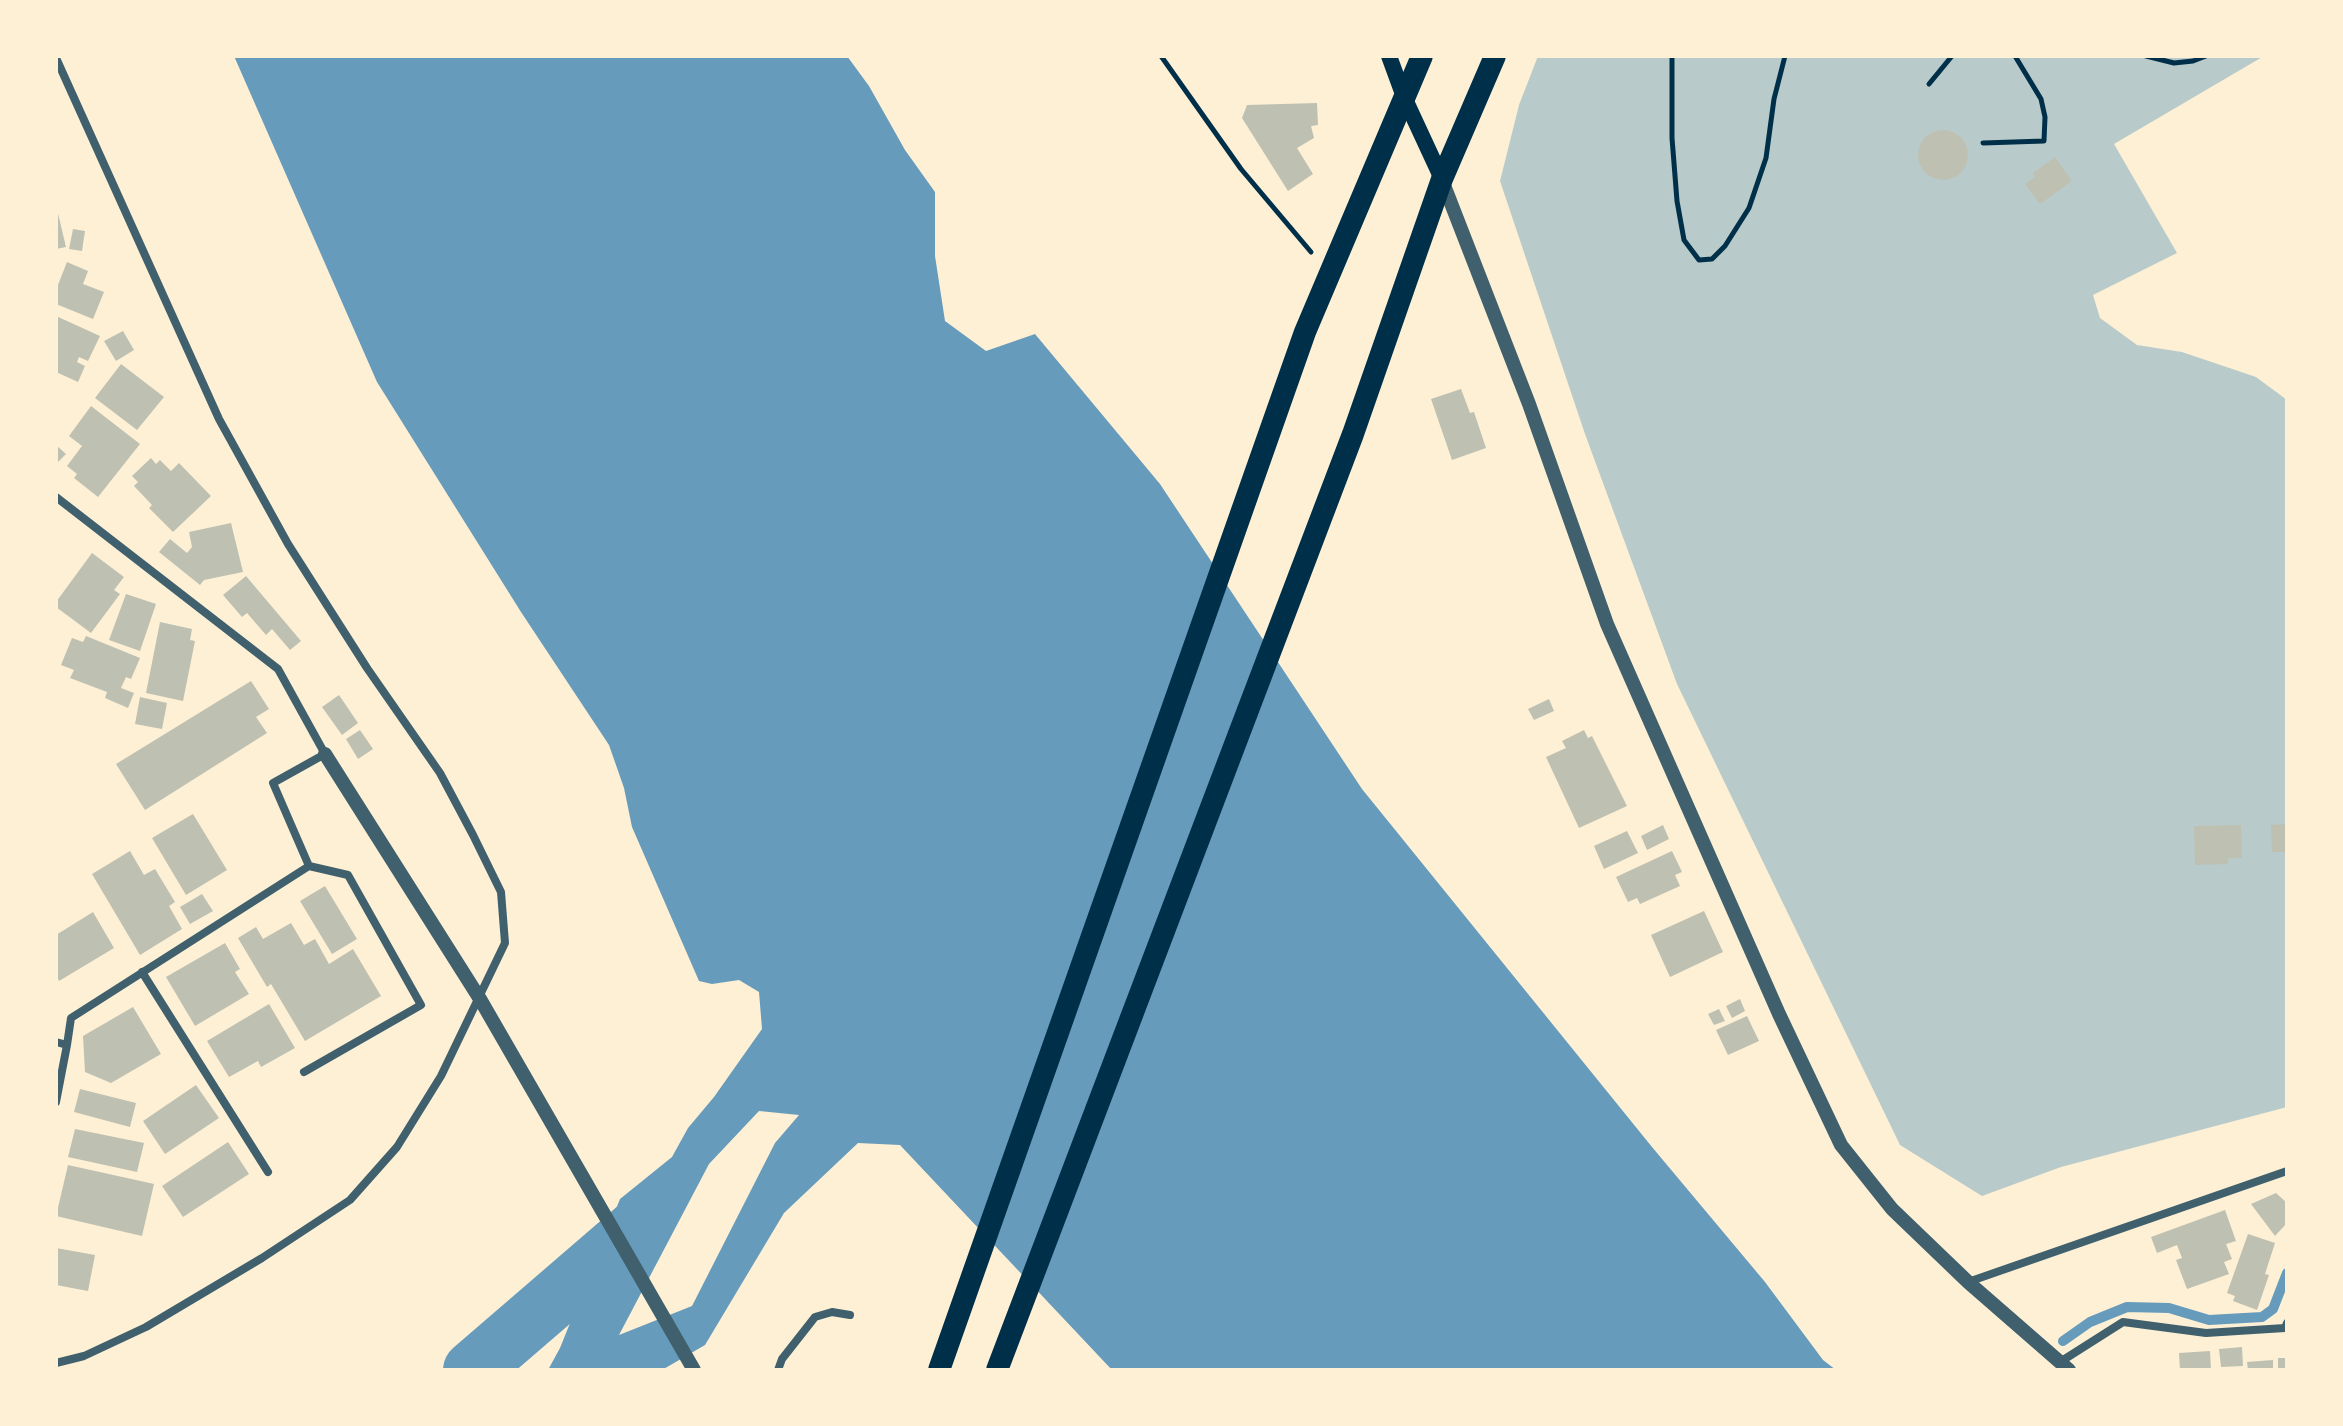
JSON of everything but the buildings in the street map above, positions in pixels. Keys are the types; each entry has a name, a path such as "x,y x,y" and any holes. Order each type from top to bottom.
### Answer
{"highway":[{"path":"939,1370 1305,332 1422,56"},
{"path":"997,1370 1380,358 1442,179 1495,56"}],"main road":[{"path":"1389,56 1404,97 1442,179"}],"street":[{"path":"56,58 219,419 288,544 367,668 440,773 501,892 505,943 441,1076 397,1147 350,1200 262,1258 146,1327 84,1356 56,1363"},
{"path":"1442,179 1529,404 1607,624 1779,1014 1841,1145 1892,1209 1968,1282 2065,1366 2123,1322 2206,1333 2286,1326"},
{"path":"56,497 278,669 325,754 480,999 694,1370"},
{"path":"309,866 273,783 325,754"},
{"path":"56,1102 71,1018 309,866 348,875 421,1005 304,1072"},
{"path":"142,972 268,1172"},
{"path":"56,1042 67,1045"},
{"path":"1968,1282 2287,1171"},
{"path":"778,1370 782,1359 815,1317 832,1312 850,1315"}],"path":[{"path":"1161,56 1241,169 1305,246 1331,271"},
{"path":"1672,56 1672,138 1677,201 1684,240 1699,260 1712,259 1725,246 1749,208 1766,158 1774,99 1785,56"},
{"path":"1929,84 1952,56"},
{"path":"1983,143 2044,141 2045,117 2041,99 2015,56"},
{"path":"2146,56 2174,63 2206,56"}],"shaded area":[{"path":"1538,56 2264,56 2114,144 2177,253 2093,295 2100,318 2137,345 2182,352 2256,377 2287,400 2287,1107 2061,1167 1982,1196 1900,1145 1677,684 1585,434 1500,181 1519,105"}],"water":[{"path":"234,56 847,56 935,192 935,256 945,321 986,351 1035,334 1160,484 1362,789 1765,1282 1823,1360 1836,1370 1112,1370 900,1145 858,1143 784,1213 705,1345 662,1370 548,1370 560,1348 620,1199 672,1157 688,1128 762,1029 759,992 739,980 712,984 699,981 632,827 624,788 609,745 521,612 377,382","holes":["759,1111 799,1115 775,1143 692,1306 619,1335 709,1164"]}],"waterway":[{"path":"472,1370 646,1220"},
{"path":"2063,1341 2090,1322 2127,1307 2169,1308 2209,1320 2262,1317 2273,1309 2287,1273"}]}
